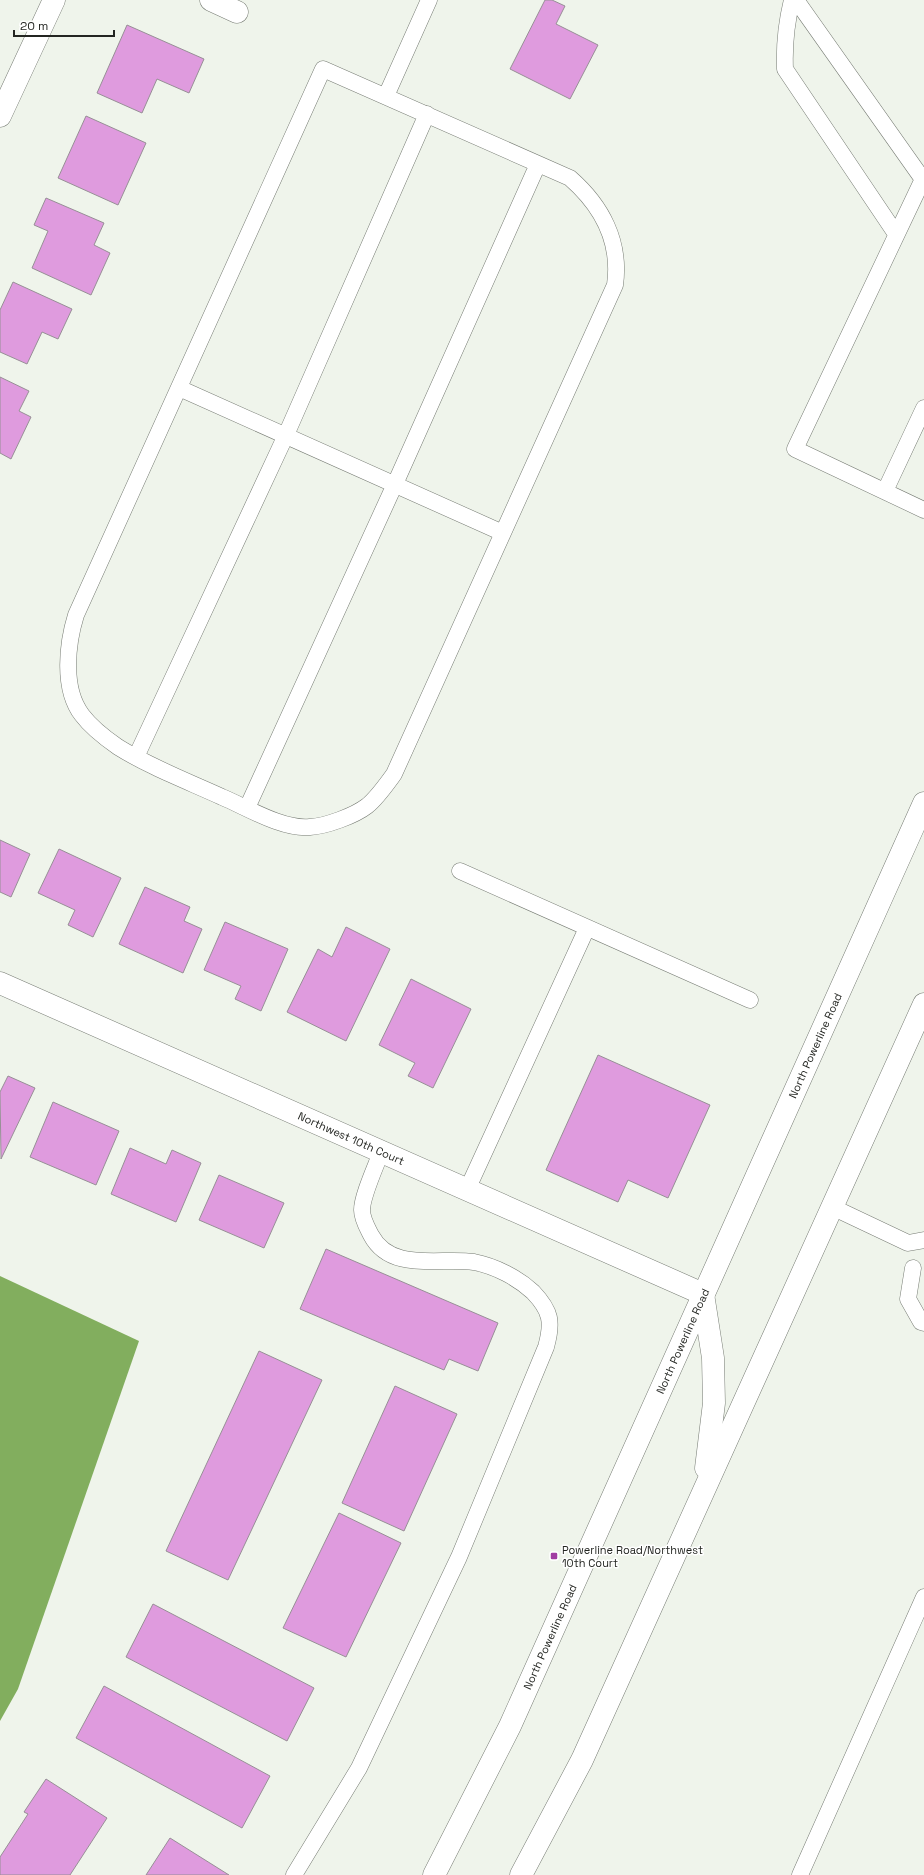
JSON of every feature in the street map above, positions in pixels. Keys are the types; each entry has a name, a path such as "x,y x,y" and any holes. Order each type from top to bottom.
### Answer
{"main road":[{"path":"0,116 54,0"},
{"path":"211,0 238,12"},
{"name":"North Powerline Road","path":"434,1875 510,1726 924,803"},
{"name":"Northwest 10th Court","path":"0,983 703,1294"},
{"path":"521,1875 582,1760 924,1004"},
{"path":"703,1294 713,1358 714,1402 703,1491"}],"lane":[{"path":"386,96 429,0"},
{"path":"792,0 786,23 784,49 786,69 896,234"},
{"path":"796,0 923,180 795,449 924,510"},
{"path":"323,69 386,96 570,178 589,197 597,208 612,238 617,256 617,274 615,285 394,774 366,807 328,824 309,827 284,824 136,757 117,746 95,728 81,714 72,695 67,655 69,636 76,615 323,69"},
{"path":"136,757 286,435 427,114"},
{"path":"247,808 395,484 538,164"},
{"path":"179,388 503,533"},
{"path":"885,491 924,408"},
{"path":"460,871 750,1000"},
{"path":"467,1190 587,928"},
{"path":"294,1875 359,1768 459,1557 546,1347 550,1332 550,1315 541,1301 515,1278 499,1270 475,1262 454,1260 429,1262 410,1261 390,1254 375,1243 365,1224 362,1209 382,1152"},
{"path":"832,1207 908,1243 924,1240"},
{"path":"908,1243 918,1270 908,1299 924,1323"},
{"path":"800,1875 924,1597"}],"shaded area":[{"path":"0,1276 139,1341 18,1689 0,1721"}],"building":[{"path":"545,0 552,0 565,6 556,24 598,45 570,99 510,69"},
{"path":"127,25 204,59 189,93 157,79 142,113 97,93"},
{"path":"86,116 146,143 118,205 58,178"},
{"path":"46,198 104,223 94,245 110,253 91,295 32,268 48,231 34,225"},
{"path":"13,282 72,309 58,339 42,332 27,364 0,352 0,310"},
{"path":"0,377 29,391 19,411 31,417 11,459 0,453"},
{"path":"0,840 30,854 11,897 0,892"},
{"path":"59,849 121,878 93,937 68,925 75,910 38,893"},
{"path":"145,887 190,907 184,921 202,929 183,973 119,944"},
{"path":"225,922 288,949 261,1011 235,999 241,986 204,970"},
{"path":"346,927 390,949 346,1041 287,1012 318,949 332,957"},
{"path":"411,979 471,1009 433,1088 408,1076 415,1063 379,1045"},
{"path":"598,1055 710,1105 668,1198 628,1180 618,1202 546,1170"},
{"path":"8,1076 35,1088 1,1159 0,1092"},
{"path":"53,1102 119,1131 96,1185 30,1157"},
{"path":"130,1148 166,1164 172,1150 201,1163 176,1222 111,1194"},
{"path":"219,1175 284,1203 264,1248 199,1220"},
{"path":"326,1249 498,1323 478,1371 449,1359 444,1370 300,1309"},
{"path":"259,1351 322,1380 228,1580 166,1551"},
{"path":"395,1386 457,1414 404,1531 342,1503"},
{"path":"339,1513 401,1543 346,1657 283,1628"},
{"path":"153,1604 314,1688 287,1741 126,1657"},
{"path":"104,1686 270,1776 242,1828 76,1738"},
{"path":"46,1779 107,1818 70,1875 0,1875 0,1857 28,1814 24,1812"},
{"path":"170,1838 229,1875 146,1875"}],"place":[{"name":"Powerline Road/Northwest 10th Court","path":"554,1556"}]}
